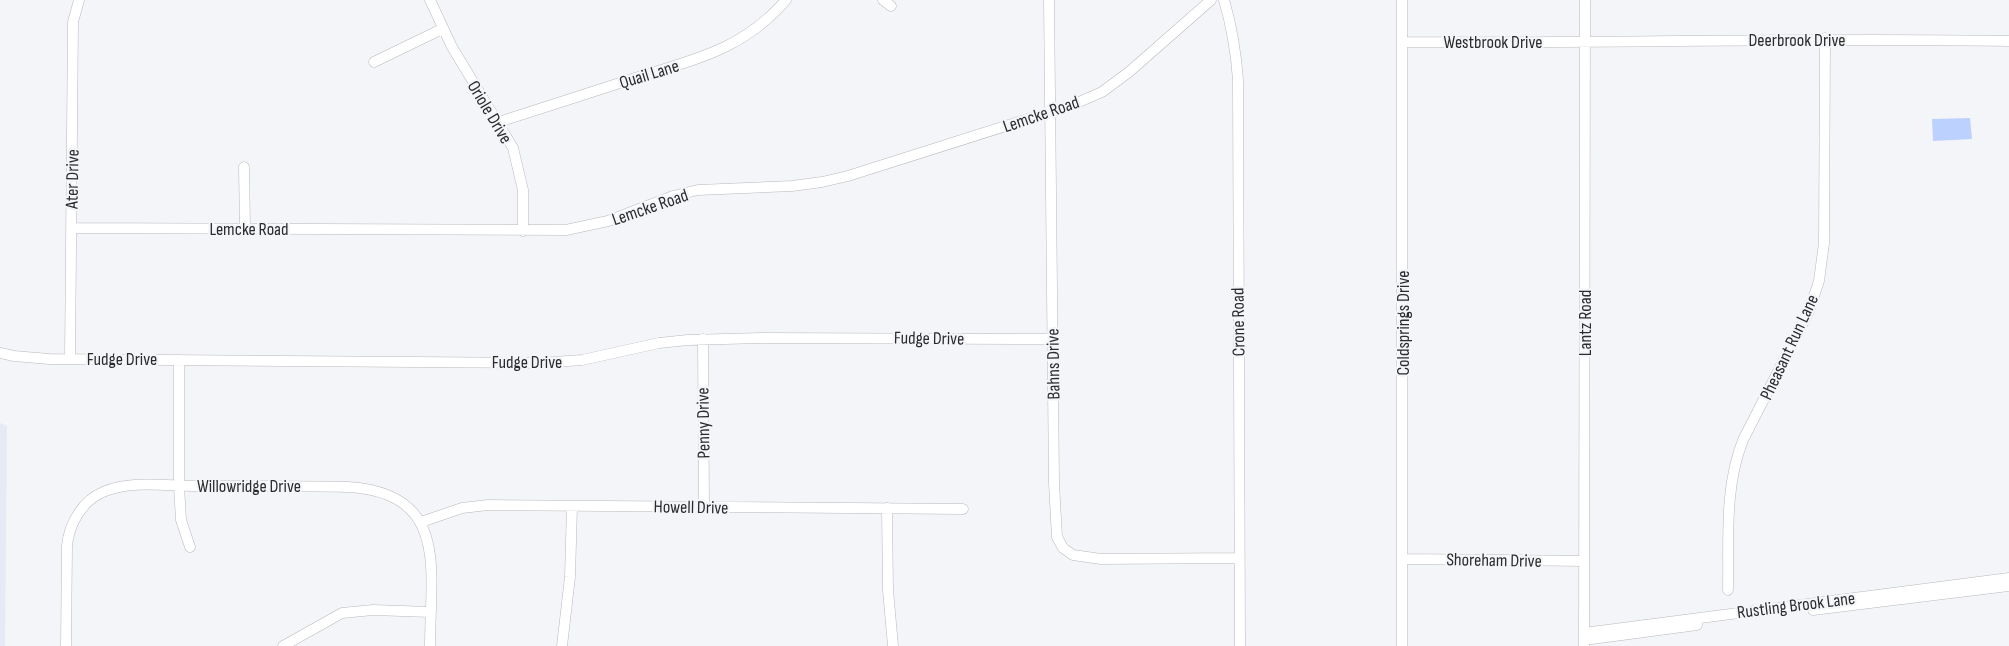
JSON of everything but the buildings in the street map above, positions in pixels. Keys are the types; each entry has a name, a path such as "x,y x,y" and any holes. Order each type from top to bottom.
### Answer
{"street":[{"name":"Ater Drive","path":"70,359 73,22 78,0"},
{"name":"Oriole Drive","path":"430,0 442,29 512,148 520,173 524,201 523,231"},
{"name":"Quail Lane","path":"498,122 726,48 756,30 786,0"},
{"name":"Bahns Drive","path":"1049,0 1052,339 1055,521 1057,537 1063,548 1078,557 1101,559 1239,558"},
{"name":"Lemcke Road","path":"71,228 566,230 598,224 674,196 698,190 792,186 833,180 903,160 1093,96 1112,85 1157,50 1211,0"},
{"name":"Crone Road","path":"1224,0 1234,39 1238,80 1240,646"},
{"name":"Coldsprings Drive","path":"1402,0 1402,646"},
{"name":"Lantz Road","path":"1584,640 1585,0"},
{"path":"374,62 442,29"},
{"name":"Deerbrook Drive","path":"1584,42 1824,38 2009,41"},
{"name":"Pheasant Run Lane","path":"1728,590 1730,487 1736,462 1743,440 1809,311 1821,272 1824,243 1824,38"},
{"name":"Westbrook Drive","path":"1402,42 1584,42"},
{"path":"244,167 245,228"},
{"name":"Fudge Drive","path":"0,353 14,356 70,359 569,362 659,343 703,339 1052,339"},
{"name":"Penny Drive","path":"703,339 704,507"},
{"path":"179,360 178,486 181,520 190,547"},
{"name":"Willowridge Drive","path":"66,646 67,546 69,534 76,517 94,497 114,488 131,486 365,488 382,491 396,498 413,510 421,522"},
{"name":"Howell Drive","path":"421,522 444,513 488,504 963,509"},
{"path":"562,646 570,577 572,506"},
{"path":"887,508 888,590 893,646"},
{"path":"421,522 427,538 431,565 430,646"},
{"name":"Shoreham Drive","path":"1403,559 1584,561"},
{"name":"Rustling Brook Lane","path":"1584,640 2009,578"},
{"name":"Rustling Brook Lane","path":"1584,640 1791,612 2009,586"},
{"path":"283,646 342,613 373,610 430,612"}],"shaded area":[{"path":"1970,118 1972,139 1933,141 1932,119"},
{"path":"0,423 7,426 5,646 0,646"}]}
